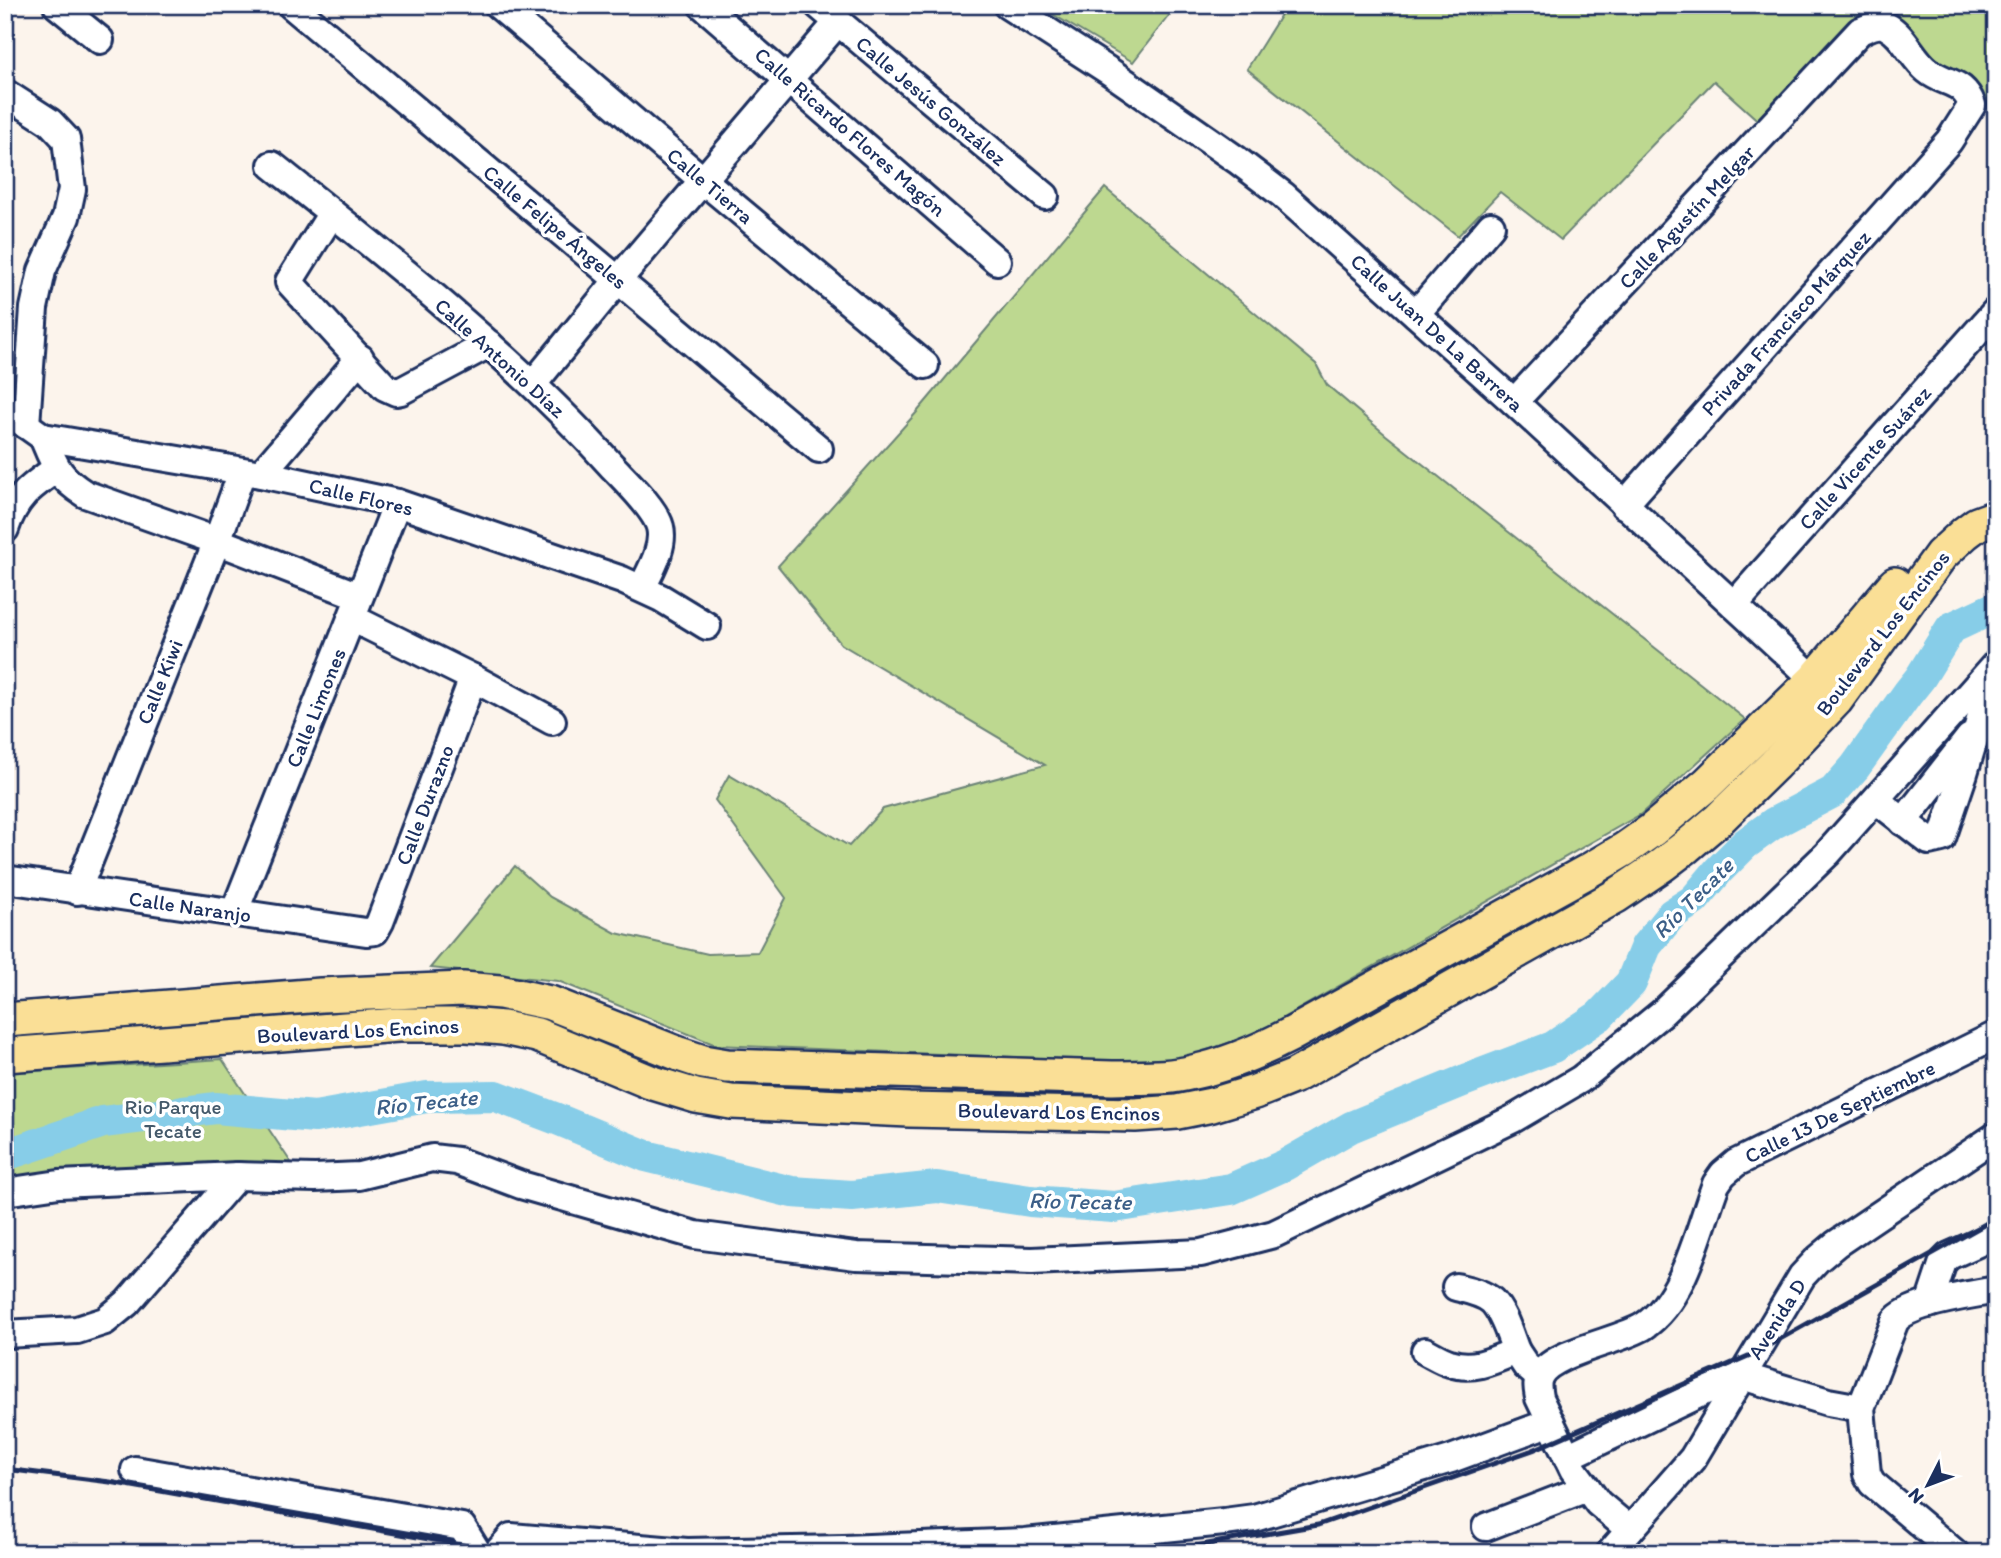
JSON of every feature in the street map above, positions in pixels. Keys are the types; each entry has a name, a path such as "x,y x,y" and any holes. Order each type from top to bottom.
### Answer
{"main road":[{"name":"Boulevard Los Encinos","path":"5,1055 398,1025 467,1025 503,1028 537,1035 650,1082 696,1096 731,1102 909,1110 1135,1115 1177,1112 1212,1105 1295,1076 1616,895 1662,865 1719,819 1774,765 1937,534 1967,511 1996,500"},
{"name":"Boulevard Los Encinos","path":"5,1020 321,995 463,989 500,992 560,1006 679,1054 727,1066 1112,1078 1164,1077 1192,1073 1258,1051 1625,849 1826,689 1941,555 1977,524 1996,517"},
{"path":"321,995 326,1030"}],"street":[{"path":"57,5 100,40"},
{"name":"Calle Felipe Ángeles","path":"291,5 818,449"},
{"name":"Calle Tierra","path":"498,5 925,365"},
{"name":"Calle Ricardo Flores Magón","path":"702,5 997,261"},
{"name":"Calle Jesús González","path":"818,5 1045,196"},
{"name":"Calle Juan De La Barrera","path":"1007,5 1109,71 1237,160 1303,212 1826,689"},
{"path":"533,383 837,23"},
{"name":"Privada Francisco Márquez","path":"1624,505 1949,141 1972,105 1968,93 1923,67 1899,37 1886,26 1877,24 1860,31"},
{"name":"Calle Agustín Melgar","path":"1514,402 1860,31"},
{"path":"5,93 50,122 66,139 72,190 66,217 42,271 37,296 25,424 69,484 85,494 217,541 355,607 473,678 552,721"},
{"name":"Calle Antonio Díaz","path":"272,165 533,383 641,498 660,526 661,538 642,588"},
{"path":"332,213 289,282 385,387 396,392 407,388 488,344"},
{"path":"1416,314 1491,226"},
{"name":"Calle Vicente Suárez","path":"1734,605 1996,311"},
{"name":"Calle Kiwi","path":"76,891 217,541 252,473 359,358"},
{"name":"Calle Flores","path":"25,424 397,503 642,588 707,626"},
{"path":"5,529 18,500 56,469"},
{"name":"Calle Limones","path":"234,913 397,503"},
{"path":"1876,800 1929,842 1942,838 1996,666"},
{"path":"5,1192 59,1184 237,1176 359,1176 432,1158 457,1161 521,1185 695,1235 856,1256 1031,1261 1201,1253 1274,1234 1513,1119 1581,1079 1662,1013 1827,855 1996,666"},
{"name":"Calle Durazno","path":"375,931 473,678"},
{"path":"1903,822 1979,724"},
{"name":"Calle Naranjo","path":"5,879 366,932 375,931"},
{"name":"Calle 13 De Septiembre","path":"1539,1377 1545,1369 1561,1359 1642,1327 1659,1315 1680,1282 1716,1184 1736,1163 1996,1035"},
{"name":"Avenida D","path":"1610,1553 1693,1458 1802,1276 1836,1244 1996,1136"},
{"path":"5,1334 78,1330 105,1321 127,1303 237,1176"},
{"path":"1929,1304 1943,1262 1949,1256 1996,1235"},
{"path":"1456,1287 1477,1293 1492,1302 1503,1318 1516,1351 1526,1366 1539,1377 1539,1398 1573,1469 1598,1503 1630,1530"},
{"path":"1955,1553 1872,1483 1867,1474 1861,1408 1895,1321 1905,1312 1929,1304 1996,1290"},
{"path":"1425,1351 1451,1363 1467,1366 1488,1363 1516,1351"},
{"path":"1567,1457 1742,1376 1828,1402 1861,1408"},
{"path":"135,1470 462,1527 504,1545 687,1552 843,1549 1025,1542 1254,1518 1451,1459 1551,1422"},
{"path":"1486,1527 1587,1488"},
{"path":"462,1527 478,1553"}],"green space":[{"path":"1037,5 1177,5 1133,62"},
{"path":"1291,5 1996,5 1996,110 1869,6 1763,125 1714,81 1561,240 1500,192 1458,236 1247,69 1282,13"},
{"path":"1105,188 1316,364 1327,385 1386,435 1745,719 1641,814 1255,1034 1178,1060 1136,1062 716,1045 558,981 430,968 515,866 550,897 616,933 708,954 758,952 786,898 715,800 729,775 849,846 883,809 1045,765 841,644 778,566 917,412"},
{"name":"Rio Parque Tecate","path":"222,1059 296,1170 5,1189 5,1073"}],"waterway":[{"name":"Río Tecate","path":"5,1155 103,1122 216,1108 315,1117 427,1097 496,1096 646,1156 792,1192 852,1196 937,1187 1030,1201 1114,1207 1231,1189 1285,1165 1351,1127 1553,1047 1599,1016 1631,983 1646,946 1672,914 1694,900 1745,844 1774,823 1833,792 1855,767 1920,678 1951,628 1996,607"}],"railway":[{"path":"1155,1553 1318,1525 1533,1450 1755,1353 1996,1218"},
{"path":"5,1469 110,1482 507,1553"}]}
